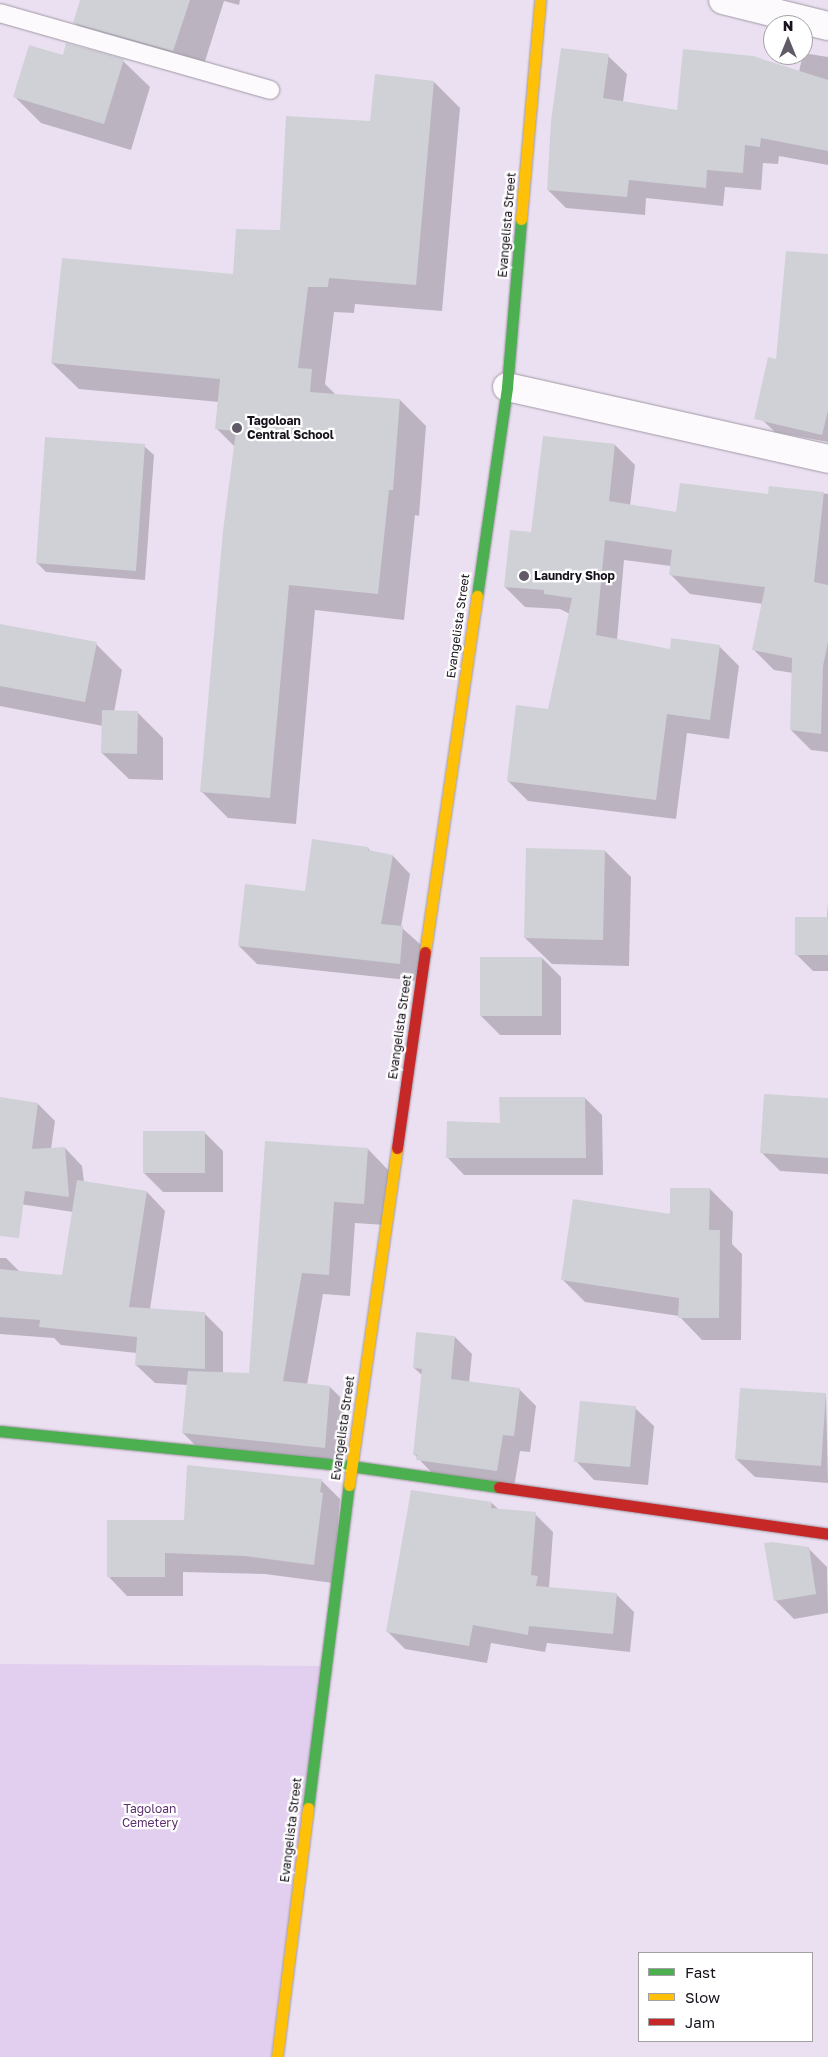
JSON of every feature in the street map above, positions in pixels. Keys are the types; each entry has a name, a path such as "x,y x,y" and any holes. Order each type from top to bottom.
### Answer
{"street":[{"name":"Evangelista Street","path":"277,2057 351,1466 506,387 540,0"},
{"path":"723,0 828,26"},
{"path":"506,387 828,459"},
{"path":"0,1431 351,1466 828,1534"}],"lane":[{"path":"0,13 270,90"}],"green space":[{"name":"Tagoloan Cemetery","path":"0,1664 322,1666 271,2057 0,2057"}],"building":[{"path":"80,0 190,0 173,51 73,23"},
{"path":"66,43 124,59 104,124 13,97 29,45 63,55"},
{"path":"561,48 609,54 603,98 677,110 683,49 753,56 763,59 763,65 781,65 828,80 828,151 761,138 760,147 745,145 743,173 707,170 706,188 629,180 627,197 547,190 551,121"},
{"path":"375,74 434,81 416,285 329,278 328,287 308,287 298,368 312,369 310,392 400,399 393,490 389,490 378,594 289,585 270,798 200,792 223,531 236,431 215,429 220,379 51,363 62,258 233,274 236,229 280,230 286,116 370,121"},
{"path":"786,251 828,254 828,411 822,435 754,419 768,357 776,359"},
{"path":"543,436 615,444 609,501 676,512 680,483 768,494 769,486 824,492 814,582 828,585 828,642 823,666 821,734 790,730 792,658 752,650 765,587 669,575 672,550 605,540 596,635 670,649 671,638 720,645 710,720 667,714 656,800 507,781 516,705 548,709 572,598 544,594 544,590 504,587 510,530 531,532"},
{"path":"45,437 145,444 136,571 36,563"},
{"path":"0,624 97,642 85,702 0,686"},
{"path":"102,710 138,711 137,754 101,753"},
{"path":"312,839 368,847 368,850 393,855 381,924 403,926 400,964 238,946 245,884 305,891"},
{"path":"526,848 605,850 603,940 524,938"},
{"path":"795,917 828,917 828,955 795,955"},
{"path":"480,957 542,957 542,1016 480,1016"},
{"path":"764,1094 828,1098 828,1158 760,1153"},
{"path":"0,1097 38,1103 32,1149 65,1147 69,1197 25,1191 19,1238 0,1236"},
{"path":"499,1097 585,1097 586,1158 446,1158 447,1121 500,1123"},
{"path":"143,1131 205,1131 205,1173 143,1173"},
{"path":"265,1141 368,1148 364,1204 334,1202 329,1275 302,1273 283,1381 330,1386 325,1448 182,1433 188,1371 249,1373"},
{"path":"77,1180 147,1191 129,1307 205,1312 205,1369 135,1365 137,1337 39,1327 40,1320 0,1317 0,1269 62,1275"},
{"path":"670,1188 710,1188 709,1230 720,1230 719,1318 678,1318 679,1298 561,1280 573,1199 670,1214"},
{"path":"416,1332 455,1336 451,1379 520,1388 514,1436 503,1435 497,1471 416,1460 417,1455 413,1455 422,1369 413,1368"},
{"path":"740,1388 826,1393 821,1466 735,1459"},
{"path":"580,1401 636,1406 630,1467 574,1462"},
{"path":"187,1465 322,1479 320,1492 323,1493 314,1565 245,1556 165,1553 165,1577 107,1577 107,1520 184,1520"},
{"path":"411,1490 492,1502 491,1508 536,1512 531,1575 538,1576 536,1586 617,1593 613,1634 529,1626 528,1635 473,1625 469,1646 386,1632"},
{"path":"771,1542 809,1547 816,1594 774,1601 764,1543"}],"traffic: fast":[{"path":"477,596 507,387 521,219"},
{"path":"0,1431 351,1466 499,1487"},
{"path":"308,1808 349,1485"}],"traffic: slow":[{"path":"521,219 540,0"},
{"path":"425,952 477,596"},
{"path":"349,1485 397,1148"},
{"path":"277,2057 308,1808"}],"traffic: jam":[{"path":"397,1148 425,952"},
{"path":"499,1487 828,1534"}],"place":[{"name":"Tagoloan Central School","path":"237,428"},
{"name":"Laundry Shop","path":"524,576"}]}
